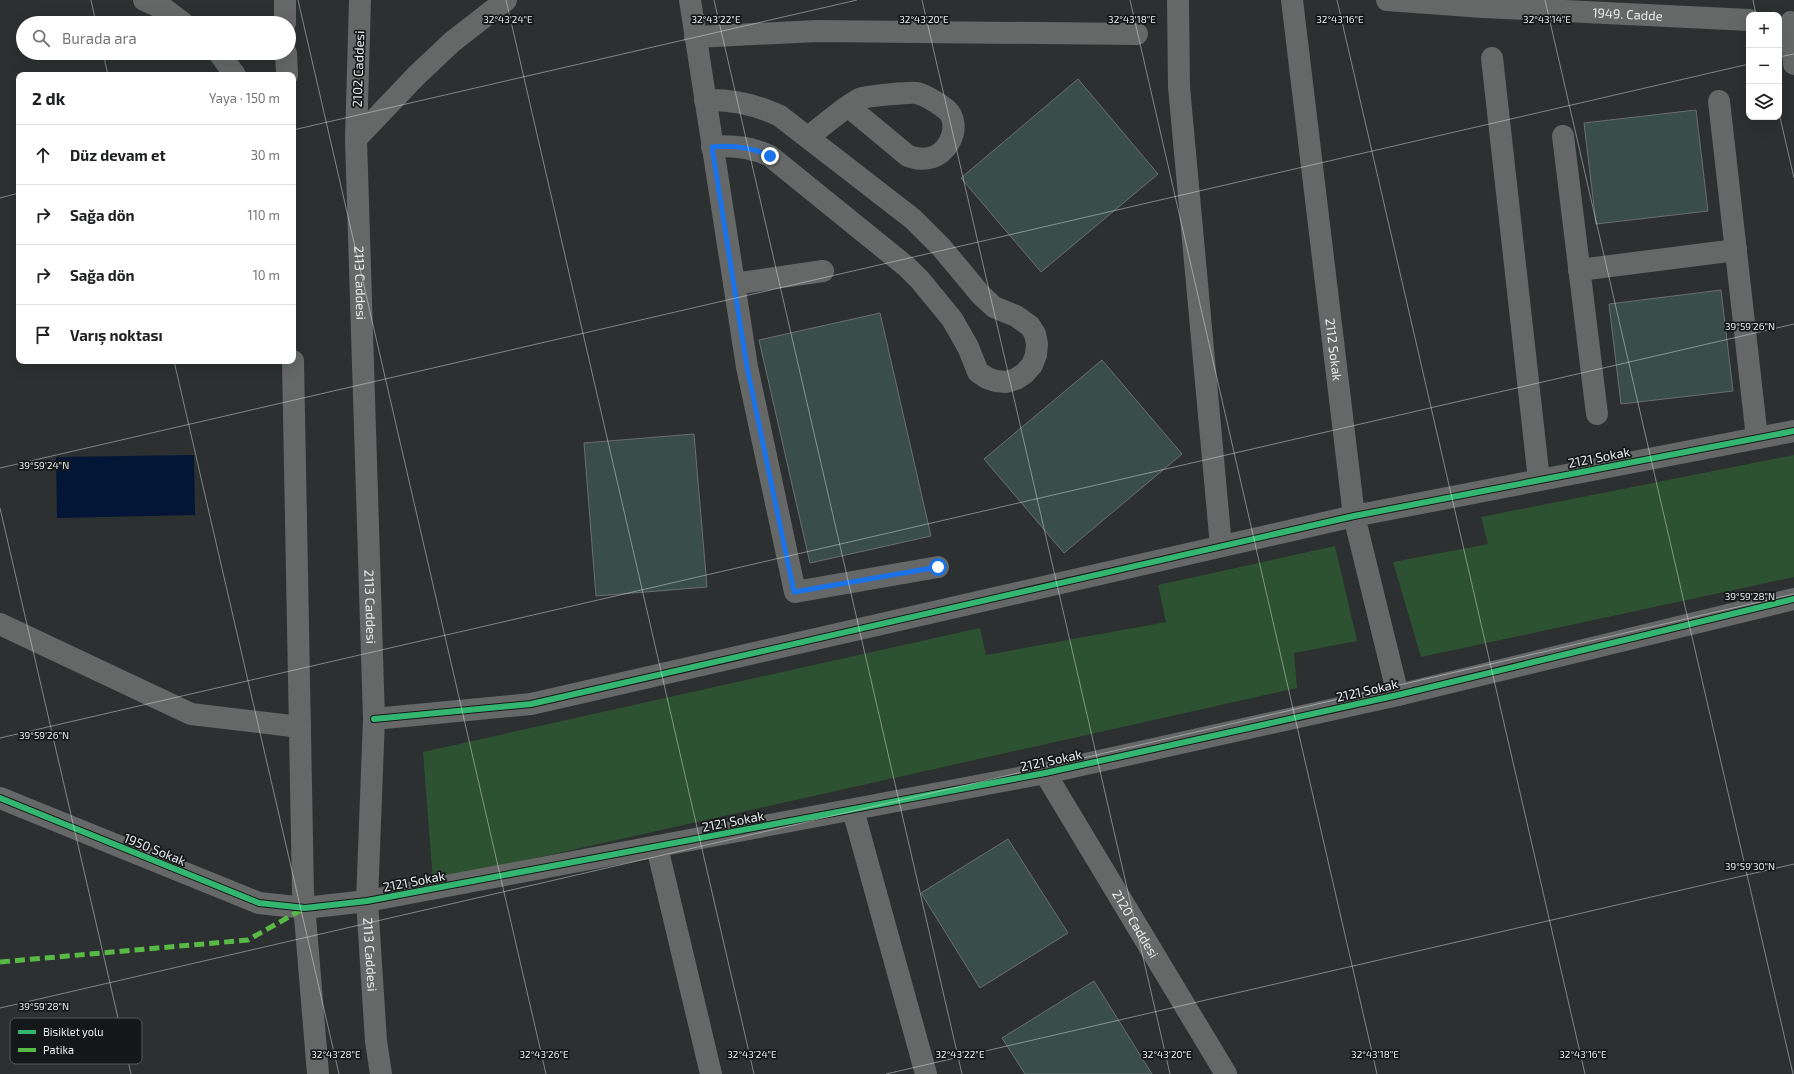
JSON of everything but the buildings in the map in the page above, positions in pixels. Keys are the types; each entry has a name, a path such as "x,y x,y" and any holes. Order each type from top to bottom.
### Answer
{"street":[{"path":"144,0 166,10 174,16"},
{"path":"285,0 285,16"},
{"name":"2102 Caddesi","path":"356,139 360,0"},
{"path":"356,139 416,76 452,42 506,0"},
{"path":"690,0 747,367 794,592 938,567"},
{"path":"1178,0 1179,87 1221,546"},
{"name":"2112 Sokak","path":"1292,0 1354,516 1398,695"},
{"name":"1949. Cadde","path":"1387,0 1482,7 1746,20"},
{"path":"1788,22 1794,64"},
{"path":"695,37 817,31 1137,34"},
{"path":"1492,58 1539,480"},
{"path":"224,60 233,72"},
{"path":"286,60 287,72"},
{"path":"705,100 742,101 761,107 780,116 912,219 941,247 981,295 994,307 1016,316 1030,326 1037,344 1036,355 1032,365 1025,373 1016,379 1006,382 987,378 978,372 968,347 952,319 920,280 782,164 764,153 745,147 728,145 712,147"},
{"path":"1719,101 1758,438"},
{"path":"808,137 849,107"},
{"path":"1563,136 1598,414"},
{"name":"2113 Caddesi","path":"356,139 374,719 366,901 376,1041 381,1074"},
{"path":"1579,270 1736,250"},
{"path":"734,284 823,271"},
{"path":"293,364 305,908 318,1074"},
{"name":"2121 Sokak","path":"374,719 532,704 1354,516 1794,431"},
{"name":"2121 Sokak","path":"305,908 366,901 1045,773 1398,695 1794,599"},
{"path":"0,624 191,714 300,727"},
{"name":"2120 Caddesi","path":"1045,773 1226,1074"},
{"name":"1950 Sokak","path":"0,798 258,903 305,908"},
{"path":"853,810 926,1074"},
{"path":"657,847 711,1074"}],"green space":[{"path":"1794,455 1794,577 1421,657 1393,562 1488,544 1481,517"},
{"path":"1335,546 1357,641 1294,653 1297,688 433,881 423,752 980,628 986,655 1166,622 1158,585"}],"water":[{"path":"194,455 195,515 57,518 56,457"}],"marked path":[{"path":"0,962 248,940 303,909"}],"cycle path":[{"path":"374,719 531,704 1354,516 1794,431"},
{"path":"0,798 259,903 305,908 367,901 1045,773 1398,695 1794,599"}],"route":[{"path":"770,156 758,150 745,147 728,145 712,147 747,367 794,592 938,567"}]}
